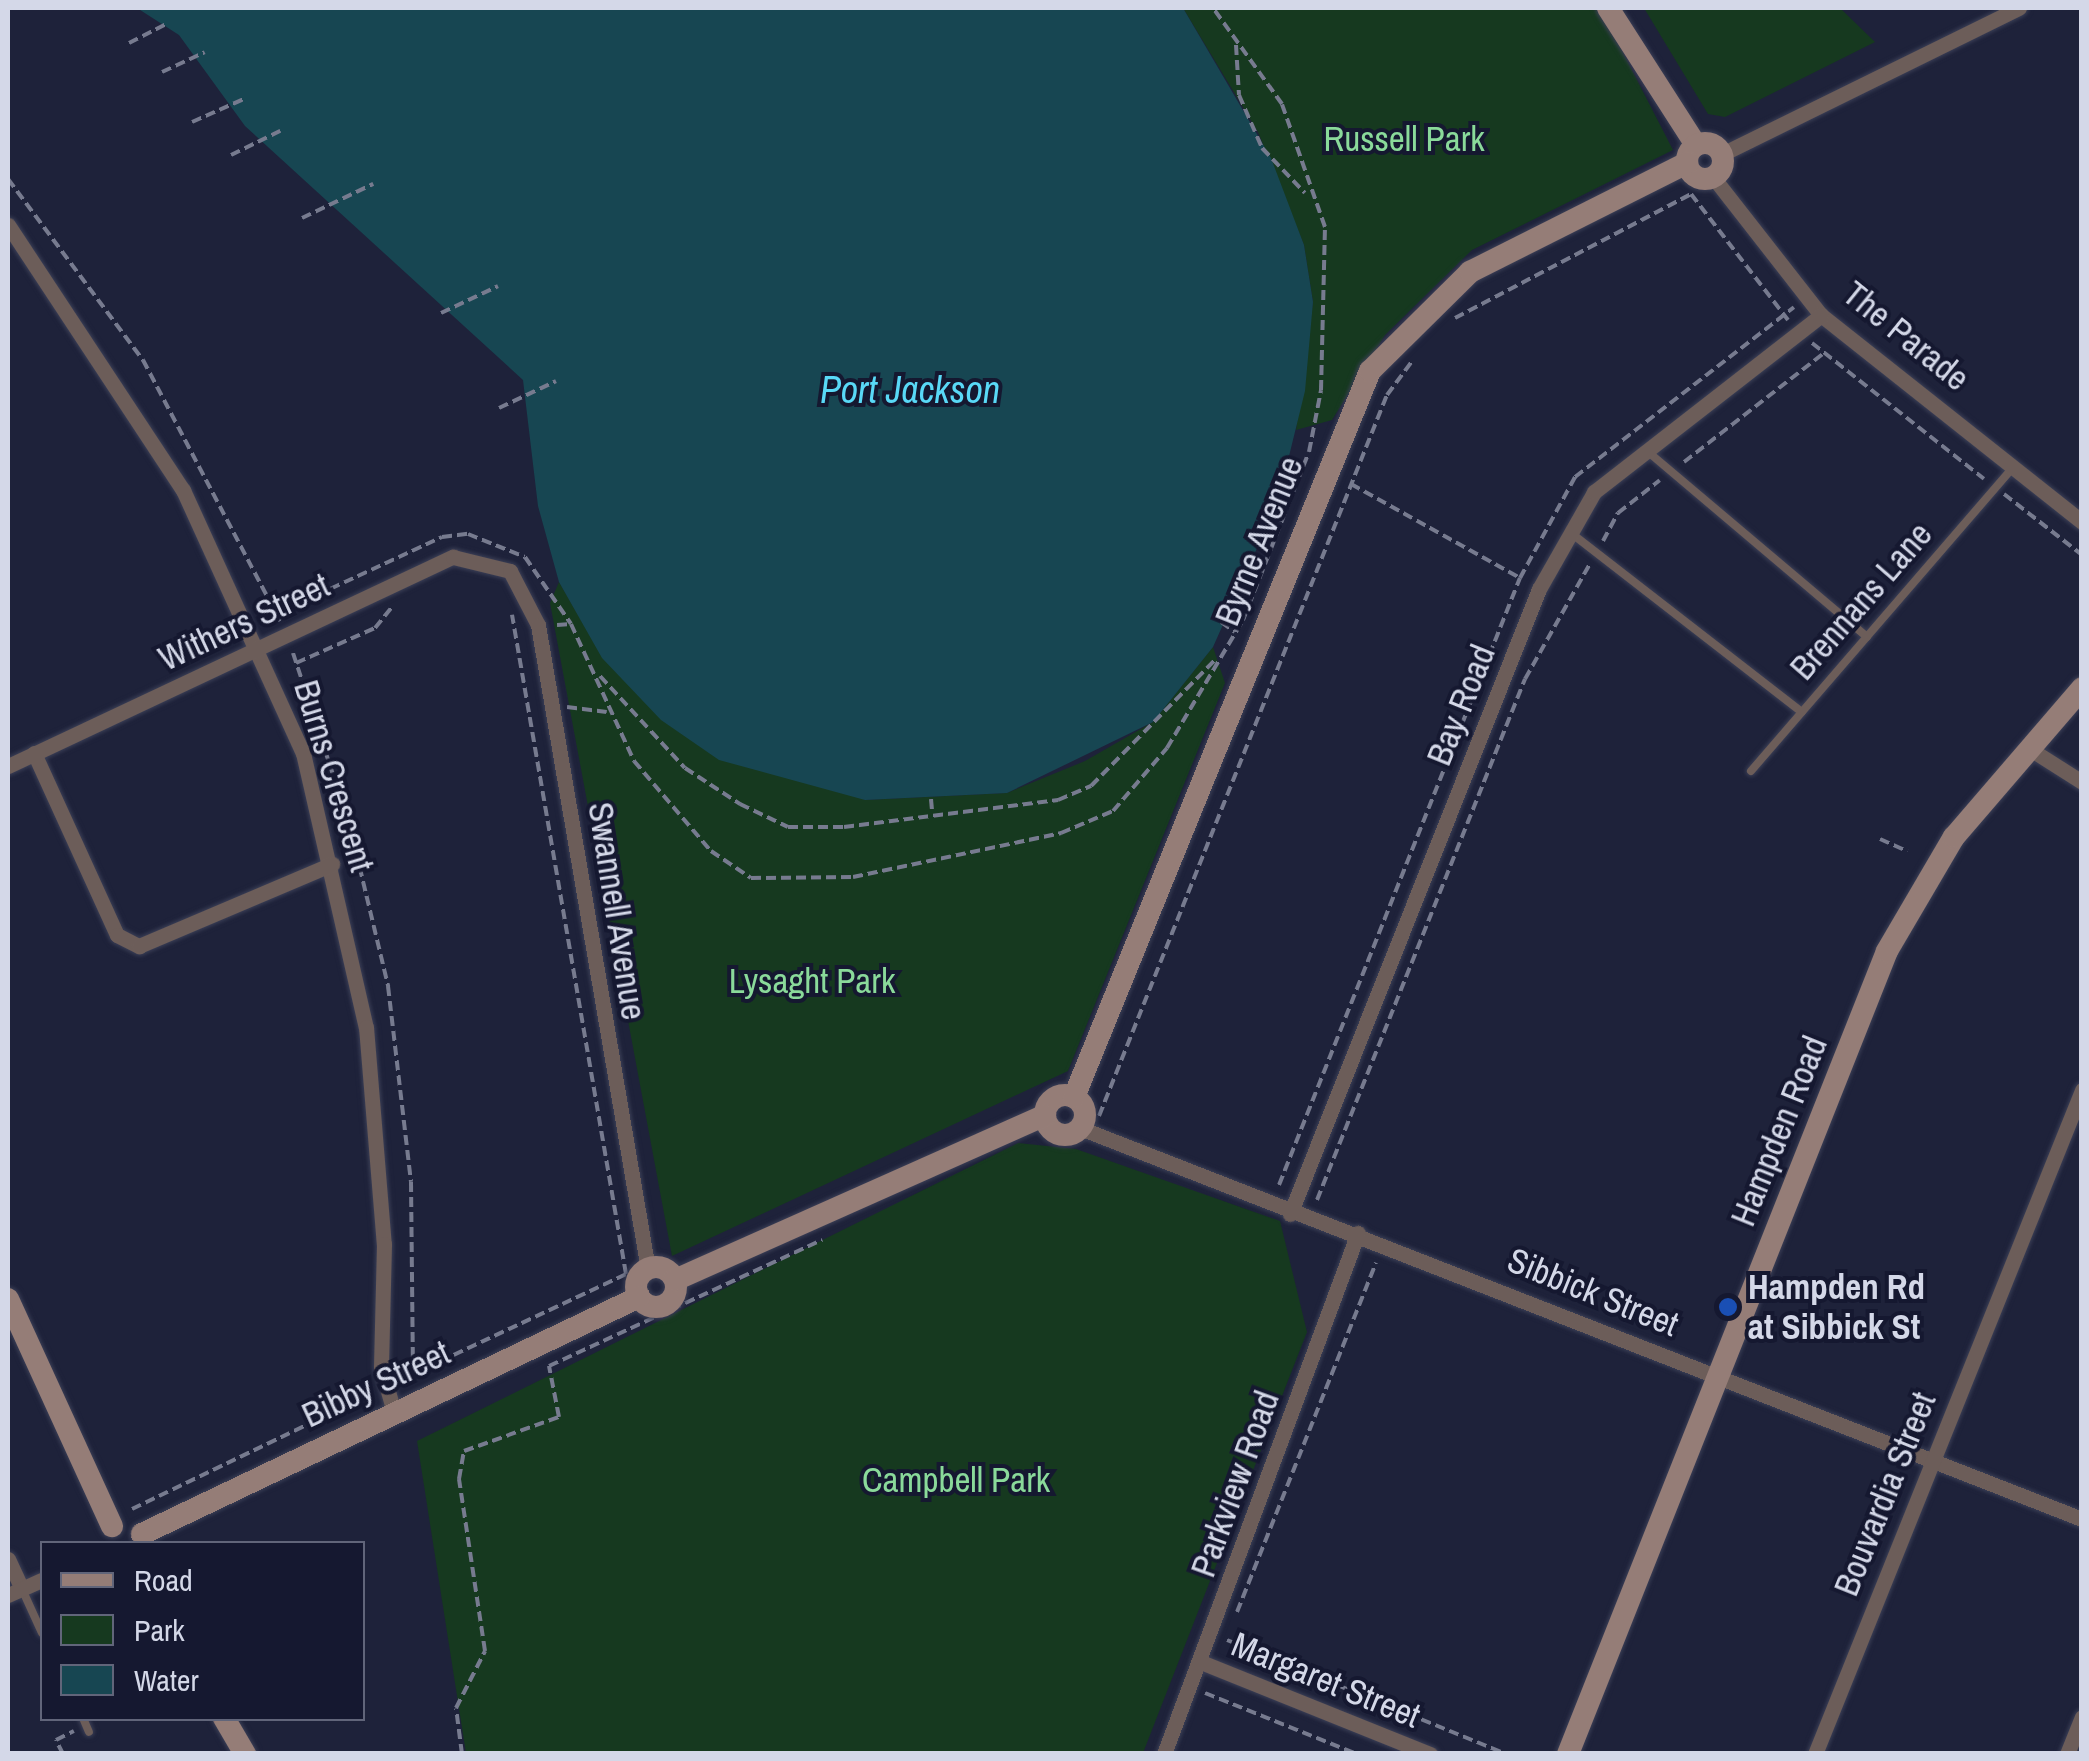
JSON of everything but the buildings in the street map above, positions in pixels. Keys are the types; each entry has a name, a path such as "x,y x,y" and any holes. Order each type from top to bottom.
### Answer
{"street":[{"path":"1608,8 1692,154 1696,177 1712,178 1722,154"},
{"path":"1692,154 1722,154 2019,8"},
{"name":"Byrne Avenue","path":"1074,1097 1370,371 1470,272 1692,154"},
{"name":"The Parade","path":"1712,178 1821,315 2082,522"},
{"name":"Burns Crescent","path":"8,225 183,490 261,648 303,753 332,864 378,1123 382,1367 394,1412"},
{"name":"Bay Road","path":"1290,1214 1539,589 1594,492 1821,315"},
{"name":"Withers Street","path":"8,766 453,557 510,571"},
{"name":"Swannell Avenue","path":"510,571 538,625 648,1269"},
{"name":"Hampden Road","path":"1568,1754 1888,950 1934,865 2082,688"},
{"path":"2030,749 2082,782"},
{"path":"34,753 116,935 139,946 332,864"},
{"name":"Bouvardia Street","path":"1815,1754 1930,1458 2082,1090"},
{"path":"638,1297 648,1269 676,1280 1045,1115 1054,1098 1074,1097 1085,1112 1086,1132 1055,1132 1045,1115"},
{"name":"Sibbick Street","path":"1086,1132 1290,1214 1385,1240 2082,1519"},
{"name":"Parkview Road","path":"1164,1754 1358,1233"},
{"name":"Bibby Street","path":"143,1539 394,1412 638,1297 665,1306 676,1280"},
{"path":"9,1305 108,1535 143,1539"},
{"path":"8,1560 15,1592 40,1581"},
{"name":"Margaret Street","path":"1201,1662 1430,1754"},
{"path":"2067,1754 2082,1717"},
{"path":"226,1721 245,1754"}],"lane":[{"path":"1647,451 1668,475 1867,637"},
{"name":"Brennans Lane","path":"1751,772 2013,467"},
{"path":"1571,533 1802,712"},
{"path":"15,1592 40,1629"}],"path":[{"path":"538,625 572,624 597,673 608,712 634,761 727,867 817,882 1094,824 1167,748 1235,632 1315,432 1328,300 1325,227 1309,198 1282,104 1213,8"},
{"path":"129,43 168,23"},
{"path":"1236,40 1238,95 1262,148 1309,198"},
{"path":"162,72 205,52"},
{"path":"192,122 244,99"},
{"path":"231,155 280,131"},
{"path":"8,179 152,376 280,622"},
{"path":"302,218 373,184"},
{"path":"1445,326 1691,194 1790,324"},
{"path":"441,313 498,286"},
{"path":"1812,343 2082,555"},
{"path":"1086,1132 1387,395 1422,351"},
{"path":"1317,1200 1526,679 1618,513 1824,353"},
{"path":"499,408 556,381"},
{"path":"1351,484 1520,578"},
{"path":"296,663 375,628 396,602"},
{"path":"413,1374 626,1274 508,604"},
{"path":"1221,622 1235,632"},
{"path":"597,673 685,768 788,826 932,810 1023,806 1091,786 1220,656"},
{"path":"552,709 608,712"},
{"path":"931,799 932,810"},
{"path":"1880,839 1906,851"},
{"path":"462,1754 456,1708 485,1651 459,1479 464,1451 558,1417 549,1366 840,1231"},
{"path":"1385,1240 1225,1643 1506,1754"},
{"path":"132,1509 354,1402"},
{"path":"1205,1694 1357,1754"},
{"path":"62,1754 56,1740 86,1725"},
{"path":"110,1754 166,1754"}],"green space":[{"name":"Russell Park","path":"1183,8 1600,8 1673,150 1472,250 1385,335 1332,420 1296,430 1313,302 1304,245 1258,132"},
{"path":"1644,8 1840,8 1875,42 1725,117 1708,114"},
{"name":"Lysaght Park","path":"559,582 603,658 865,800 1007,793 1085,761 1153,722 1213,647 1225,683 1068,1071 672,1256 550,603"},
{"name":"Campbell Park","path":"1018,1143 1076,1149 1280,1221 1307,1332 1143,1753 466,1753 417,1441"}],"water":[{"name":"Port Jackson","path":"137,8 1183,8 1271,158 1304,245 1313,302 1305,391 1278,501 1213,647 1153,722 1007,793 865,800 719,760 661,720 602,658 559,582 538,506 523,380 245,126 179,35"}],"place":[{"name":"Hampden Rd at Sibbick St","path":"1728,1307"}]}
